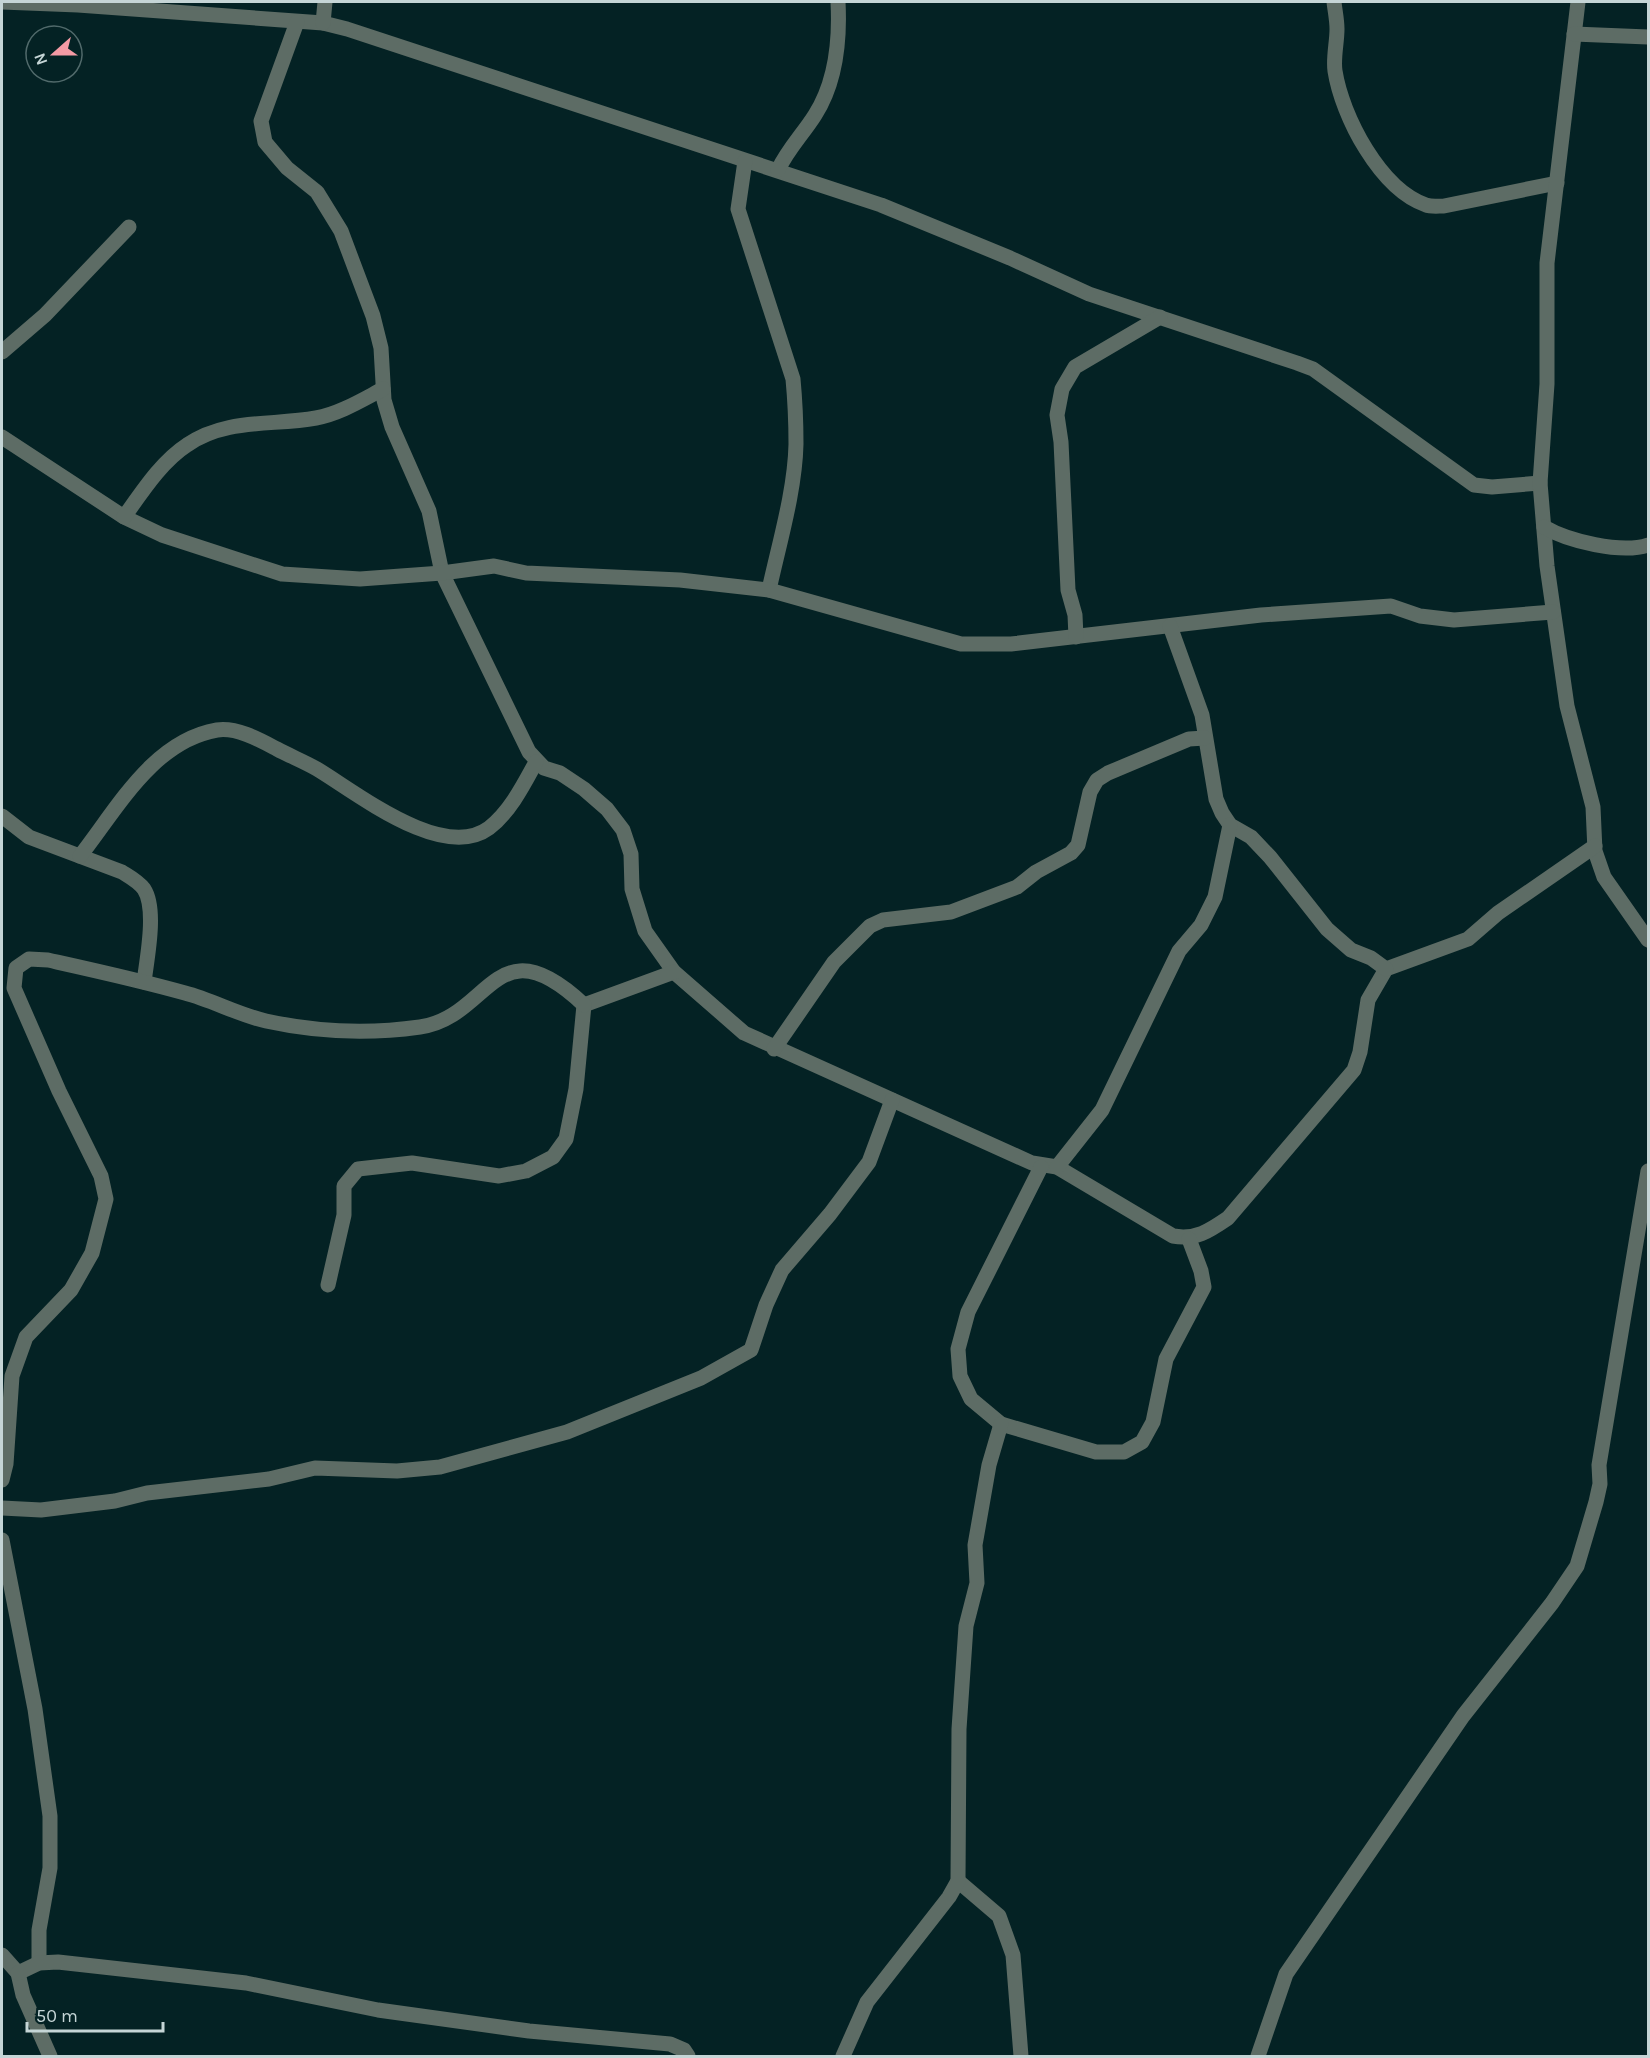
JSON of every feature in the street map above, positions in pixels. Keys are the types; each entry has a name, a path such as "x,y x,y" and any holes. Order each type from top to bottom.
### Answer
{"street":[{"path":"2,2 78,5 323,23 778,170 881,206 1010,258 1089,294 1313,369 1474,485 1492,487 1540,483"},
{"path":"323,23 325,2"},
{"path":"778,170 787,152 816,114 833,72 838,2"},
{"path":"1334,2 1337,26 1335,70 1342,96 1364,149 1384,174 1410,196 1427,206 1444,206 1557,183"},
{"path":"1578,2 1547,263 1547,384 1540,483 1567,706 1593,807 1595,846 1604,877 1648,940"},
{"path":"297,22 261,122 265,142 287,168 317,192 341,231 373,316 381,348 383,389 392,427 429,511 442,573 536,762 584,789 607,809 623,830 631,854 632,889 645,931 674,972 744,1033 774,1049 1041,1167 1057,1167 1173,1236 1189,1239 1208,1232 1228,1218 1354,1070 1360,1052 1368,1000 1386,969 1468,939 1498,913 1595,846"},
{"path":"1574,34 1648,37"},
{"path":"745,161 738,209 793,379 794,394 796,446 769,590"},
{"path":"2,352 45,315 129,227"},
{"path":"1076,637 1075,615 1068,590 1061,442 1056,415 1062,389 1074,367 1160,317"},
{"path":"124,517 165,464 186,445 209,432 232,425 317,418 383,389"},
{"path":"2,437 124,517 162,535 282,574 360,579 442,573 494,566 526,573 680,580 769,590 961,644 1011,644 1261,615 1391,606 1420,616 1454,620 1554,612"},
{"path":"1544,527 1560,537 1581,541 1621,547 1648,545"},
{"path":"1170,626 1202,715 1216,799 1230,825 1251,837 1270,857 1328,929 1351,950 1371,958 1386,969"},
{"path":"80,856 150,766 167,752 215,730 237,732 267,744 315,768 380,810 430,833 459,838 490,828 518,795 536,762"},
{"path":"774,1049 834,962 870,926 883,920 951,912 1017,887 1036,872 1071,853 1078,845 1090,792 1097,780 1108,772 1189,739 1205,738"},
{"path":"2,816 29,837 122,872 136,880 144,889 150,910 144,981"},
{"path":"1057,1167 1102,1110 1179,951 1201,925 1215,897 1230,825"},
{"path":"2,1480 6,1464 12,1376 26,1337 70,1290 92,1253 106,1199 101,1176 59,1091 14,988 16,968 29,959 48,960 144,981 265,1021 322,1030 369,1031 423,1027 452,1015 488,984 507,972 535,973 569,992 584,1005"},
{"path":"584,1005 674,972"},
{"path":"328,1285 344,1215 344,1186 358,1169 412,1163 499,1176 526,1171 553,1157 566,1139 576,1089 584,1005"},
{"path":"2,1508 41,1510 115,1501 147,1493 269,1479 315,1468 397,1471 440,1467 567,1432 701,1378 751,1350 766,1305 782,1270 830,1214 869,1162 892,1100"},
{"path":"1041,1167 968,1312 958,1349 960,1376 971,1399 1001,1424 1096,1452 1124,1452 1142,1442 1153,1422 1166,1359 1204,1287 1202,1271 1189,1239"},
{"path":"1258,2056 1286,1974 1463,1716 1552,1603 1577,1566 1600,1484 1599,1465 1648,1171"},
{"path":"843,2056 867,2002 949,1897 958,1881 959,1730 966,1626 977,1584 977,1534 989,1465 1001,1424"},
{"path":"2,1540 35,1709 50,1816 50,1868 39,1930 39,1963"},
{"path":"958,1881 999,1916 1013,1955 1021,2056"},
{"path":"2,1955 18,1973 23,1995 50,2056"},
{"path":"18,1973 39,1963 58,1962 246,1983 378,2010 529,2031 670,2044 684,2050 688,2056"}]}
